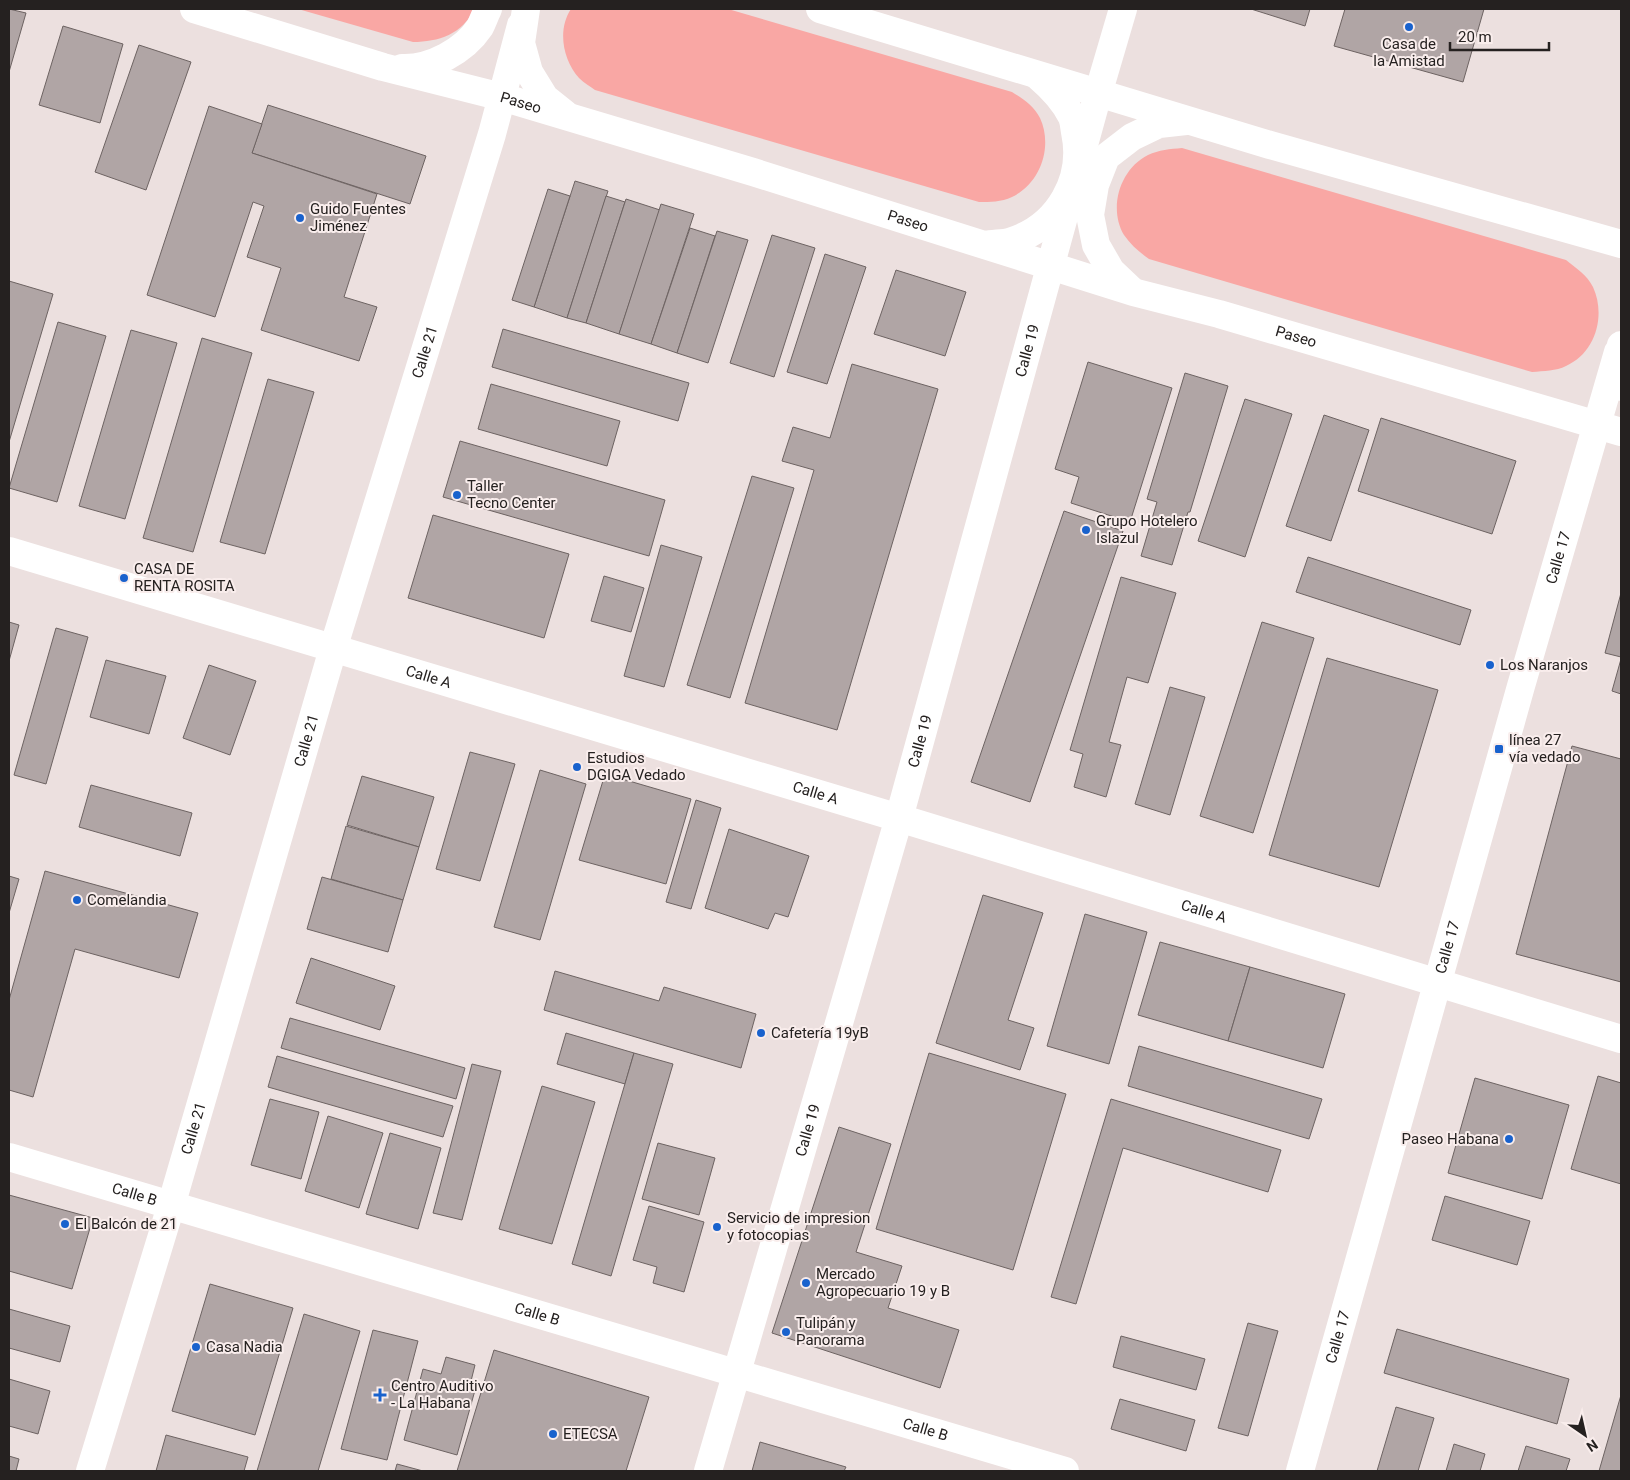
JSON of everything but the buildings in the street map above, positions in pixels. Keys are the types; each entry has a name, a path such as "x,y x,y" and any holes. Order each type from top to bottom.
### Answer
{"street":[{"name":"Paseo","path":"194,9 384,67 502,97 753,172 982,245 1050,264 1133,292 1219,314 1609,428"},
{"path":"384,67 411,68 437,62 461,47 480,27 488,9"},
{"path":"820,9 1270,145 1621,244"},
{"name":"Calle 19","path":"708,1471 900,818 1050,264 1123,9"},
{"path":"525,10 521,43 529,72 545,98 569,117"},
{"name":"Calle 21","path":"90,1471 171,1206 333,649 489,143 525,10"},
{"path":"982,245 1012,241 1040,228 1062,206 1074,179 1078,148 1072,118 1057,92 1034,73"},
{"path":"1133,292 1111,271 1096,245 1090,215 1095,185 1106,157 1132,137 1159,124 1190,121"},
{"path":"1621,343 1618,368 1621,387"},
{"name":"Calle 17","path":"1300,1471 1437,982 1609,428 1621,343"},
{"name":"Calle A","path":"9,551 900,818 1621,1039"},
{"name":"Calle B","path":"9,1158 1065,1471"}],"shaded area":[{"path":"298,9 474,9 463,25 449,35 422,42 413,42"},
{"path":"571,9 728,9 1012,92 1031,106 1040,118 1045,140 1042,163 1030,183 1022,191 1004,200 979,202 595,90 573,71 566,54 563,35 564,26"},
{"path":"1182,148 1566,260 1588,279 1597,298 1598,321 1591,343 1576,360 1562,368 1532,372 1149,259 1129,242 1119,224 1117,202 1120,190 1124,179 1138,161 1156,152"}],"place":[{"name":"Casa de la Amistad","path":"1409,27"},
{"name":"Guido Fuentes Jiménez","path":"300,218"},
{"name":"Taller Tecno Center","path":"457,495"},
{"name":"Grupo Hotelero Islazul","path":"1086,530"},
{"name":"CASA DE RENTA ROSITA","path":"124,578"},
{"name":"Los Naranjos","path":"1490,665"},
{"name":"línea 27 vía vedado","path":"1499,749"},
{"name":"Estudios DGIGA Vedado","path":"577,767"},
{"name":"Comelandia","path":"77,900"},
{"name":"Cafetería 19yB","path":"761,1033"},
{"name":"Paseo Habana","path":"1509,1139"},
{"name":"El Balcón de 21","path":"65,1224"},
{"name":"Servicio de impresion y fotocopias","path":"717,1227"},
{"name":"Mercado Agropecuario 19 y B","path":"806,1283"},
{"name":"Tulipán y Panorama","path":"786,1332"},
{"name":"Casa Nadia","path":"196,1347"},
{"name":"Centro Auditivo - La Habana","path":"380,1395"},
{"name":"ETECSA","path":"553,1434"}]}
